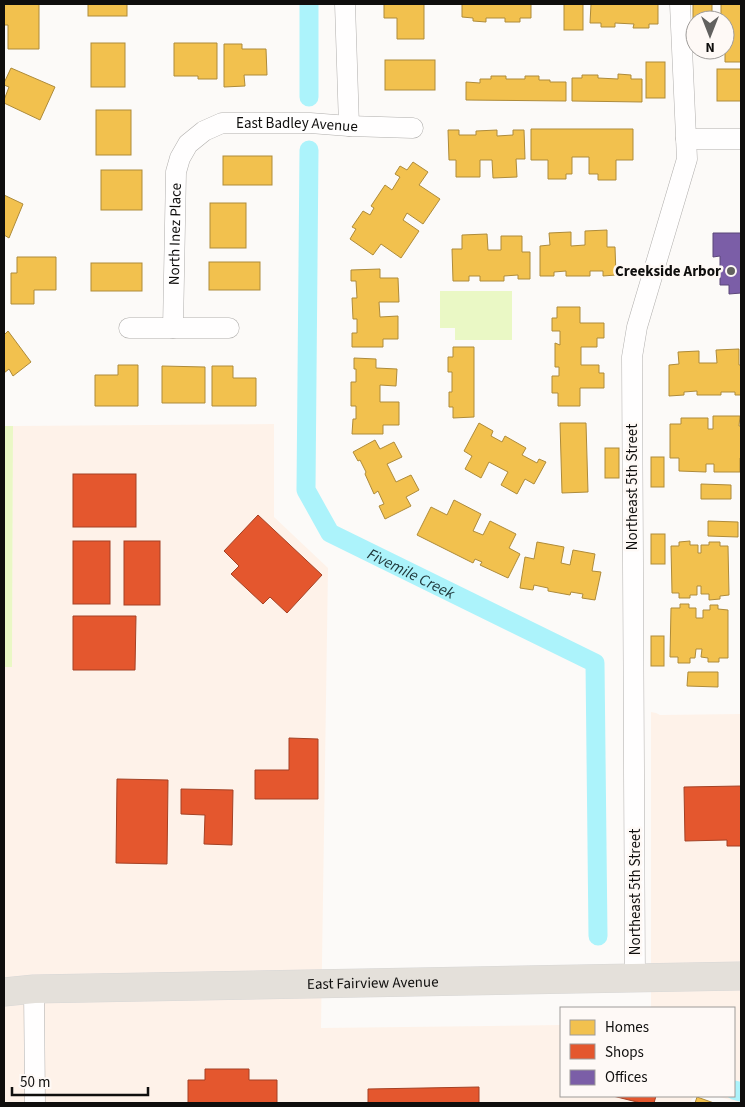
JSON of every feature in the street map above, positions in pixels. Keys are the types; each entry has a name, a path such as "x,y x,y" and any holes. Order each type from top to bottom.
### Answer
{"main road":[{"name":"East Fairview Avenue","path":"4,992 34,989 741,976"}],"street":[{"path":"346,4 349,126"},
{"name":"Northeast 5th Street","path":"635,978 632,357 637,327 687,159 680,4"},
{"name":"East Badley Avenue","path":"188,144 204,131 222,123 310,123 413,128"},
{"path":"686,139 741,139"},
{"name":"North Inez Place","path":"173,328 176,172 180,158 188,144"},
{"path":"129,328 229,328"},
{"path":"34,989 35,1103"}],"shaded area":[{"path":"274,424 274,517 328,568 321,1028 560,1025 560,1097 693,1097 690,1103 4,1103 4,667 12,667 13,426"},
{"path":"651,712 660,715 741,714 741,1103 720,1097 735,1097 735,1007 651,1007"}],"green space":[{"path":"440,291 512,291 512,340 455,340 455,328 440,328"},
{"path":"4,426 13,426 12,667 4,667"}],"building: Homes":[{"path":"4,4 39,4 39,49 8,49 8,25 4,25"},
{"path":"88,4 127,4 127,16 88,16"},
{"path":"384,4 424,4 424,39 397,39 397,18 384,18"},
{"path":"462,4 531,4 531,18 520,18 520,22 505,22 505,18 486,18 486,22 473,21 473,18 462,17"},
{"path":"564,4 583,4 583,30 564,30"},
{"path":"591,4 658,4 658,24 649,24 649,28 633,28 634,24 615,23 615,27 601,27 601,23 590,23"},
{"path":"693,4 712,4 712,10 693,10"},
{"path":"721,4 741,4 741,62 725,62 725,60 735,60 735,10 721,10"},
{"path":"91,43 125,43 125,87 91,87"},
{"path":"174,43 217,43 217,79 198,79 198,76 174,76"},
{"path":"224,44 242,44 242,49 266,49 267,75 244,75 245,86 224,87"},
{"path":"385,60 435,60 435,90 385,90"},
{"path":"646,62 665,62 665,98 646,98"},
{"path":"11,68 55,87 40,120 4,103 9,87 4,85 4,83"},
{"path":"717,69 741,69 741,101 717,101"},
{"path":"618,74 631,75 631,79 642,79 642,102 572,101 572,78 582,78 582,75 598,75 598,78 618,79"},
{"path":"491,76 506,76 506,79 525,79 525,76 539,76 539,80 566,82 566,101 466,100 466,82 480,83 480,79 491,79"},
{"path":"96,110 131,110 131,155 96,155"},
{"path":"531,129 633,129 633,160 616,160 616,180 598,180 598,174 589,174 589,157 572,157 572,174 566,174 566,179 548,179 548,160 531,160"},
{"path":"448,130 459,130 459,135 476,135 476,131 497,130 497,136 513,135 513,130 524,130 525,159 516,159 517,177 493,178 492,160 480,160 480,177 456,177 456,160 449,160"},
{"path":"223,156 272,156 272,185 223,185"},
{"path":"413,162 428,172 419,185 440,199 423,224 407,213 403,220 419,231 401,258 381,244 373,255 350,239 356,229 352,227 363,211 370,215 374,208 371,206 385,185 392,190 400,177 395,174 400,166 407,170"},
{"path":"101,170 142,170 142,210 101,210"},
{"path":"4,195 23,204 9,238 4,235"},
{"path":"210,203 246,203 246,248 210,248"},
{"path":"607,230 607,247 615,247 616,275 603,276 603,271 590,271 590,276 566,276 566,271 554,272 554,276 540,276 540,246 550,245 549,233 571,232 571,246 585,245 585,231"},
{"path":"487,234 488,250 501,250 501,236 522,236 522,252 530,252 530,279 518,279 518,275 504,276 504,281 480,281 480,276 469,276 469,281 453,281 452,249 462,249 462,235"},
{"path":"17,257 56,257 56,290 34,290 34,304 11,304 11,273 17,273"},
{"path":"209,262 260,262 260,290 209,290"},
{"path":"91,263 142,263 142,291 91,291"},
{"path":"380,269 380,278 398,278 399,302 379,302 380,317 398,316 398,339 383,339 383,347 352,347 352,333 357,333 357,319 353,319 352,298 357,298 356,281 351,281 351,270"},
{"path":"557,307 580,307 580,323 604,323 604,338 597,338 597,347 581,347 581,365 599,365 599,373 604,373 604,388 580,388 580,406 558,406 558,393 552,393 552,376 559,376 559,367 555,367 555,343 560,345 560,331 552,331 552,318 557,318"},
{"path":"8,331 31,362 13,376 9,369 4,373 4,335"},
{"path":"453,347 474,347 474,417 453,418 453,407 449,407 449,392 452,392 452,372 448,372 448,357 453,357"},
{"path":"739,349 741,395 735,395 735,392 721,392 721,395 697,395 697,391 684,392 684,395 669,396 669,365 679,364 678,352 699,351 699,363 717,363 716,350"},
{"path":"354,358 376,359 376,368 397,369 396,386 380,385 380,402 399,402 399,425 383,425 383,434 352,434 353,419 356,419 356,406 351,406 351,382 356,382"},
{"path":"118,365 138,365 138,406 95,406 95,375 118,375"},
{"path":"162,366 205,367 205,403 162,403"},
{"path":"212,366 233,366 233,378 256,378 256,406 212,406"},
{"path":"713,416 740,416 740,472 714,472 714,464 706,464 706,472 679,471 679,458 670,458 670,424 681,424 681,418 708,418 708,429 713,429"},
{"path":"479,423 493,431 491,436 502,442 505,436 526,448 522,455 537,463 539,459 546,462 534,484 525,479 517,494 501,485 508,472 489,462 481,478 465,469 472,456 464,451"},
{"path":"560,423 586,423 588,492 562,493"},
{"path":"375,440 380,449 394,442 402,457 387,464 396,482 411,475 419,490 406,497 411,506 385,519 379,506 384,504 378,491 374,494 360,460 358,461 353,452"},
{"path":"605,448 619,448 619,478 605,478"},
{"path":"651,457 664,457 664,487 651,487"},
{"path":"701,484 731,485 731,499 701,499"},
{"path":"454,500 481,514 473,531 483,535 490,521 516,534 509,548 520,554 508,578 480,565 482,562 475,559 473,563 417,535 431,507 447,515"},
{"path":"708,521 738,522 738,537 708,536"},
{"path":"651,534 665,534 665,564 651,564"},
{"path":"690,541 690,545 698,545 698,553 701,553 701,545 709,545 709,542 720,542 720,546 728,546 729,595 720,596 720,599 709,600 709,594 701,594 701,586 697,586 697,595 690,595 690,598 679,598 679,593 672,593 671,546 679,546 679,542"},
{"path":"537,542 564,547 561,563 570,565 573,550 595,554 592,571 601,572 595,600 582,598 583,594 571,592 570,595 548,591 548,588 534,585 533,590 520,588 525,557 534,559"},
{"path":"680,604 689,604 689,608 696,608 696,618 703,618 703,610 710,610 710,605 718,605 718,609 728,610 728,658 719,658 719,662 708,662 708,658 701,657 702,649 696,649 695,658 690,658 690,663 678,663 678,657 670,657 671,608 680,608"},
{"path":"651,636 664,636 664,666 651,666"},
{"path":"688,672 718,672 718,687 687,686"},
{"path":"697,1097 714,1103 695,1103"}],"building: Shops":[{"path":"73,474 136,474 136,527 73,527"},
{"path":"258,515 322,575 287,613 270,597 263,604 231,574 239,566 224,551"},
{"path":"73,541 110,541 110,604 73,604"},
{"path":"124,541 160,541 160,605 124,605"},
{"path":"73,616 136,616 135,670 73,670"},
{"path":"289,738 318,739 318,799 255,799 255,770 289,770"},
{"path":"117,779 168,780 167,864 116,863"},
{"path":"741,786 741,846 727,846 727,840 685,841 684,787"},
{"path":"181,789 233,790 232,845 204,844 205,815 181,814"},
{"path":"205,1069 249,1069 249,1080 277,1080 277,1103 188,1103 188,1080 205,1080"},
{"path":"479,1087 479,1103 368,1103 368,1089"},
{"path":"617,1097 656,1097 654,1103 641,1103"}],"building: Offices":[{"name":"Creekside Arbor","path":"713,233 741,233 741,293 729,294 729,285 720,285 720,256 713,257"}],"waterway":[{"name":"Fivemile Creek","path":"309,4 309,97"},
{"name":"Fivemile Creek","path":"309,150 306,490 330,533 595,663 598,936"},
{"name":"Fivemile Creek","path":"735,1090 741,1092"}],"place":[{"name":"Creekside Arbor","path":"731,271"}]}
